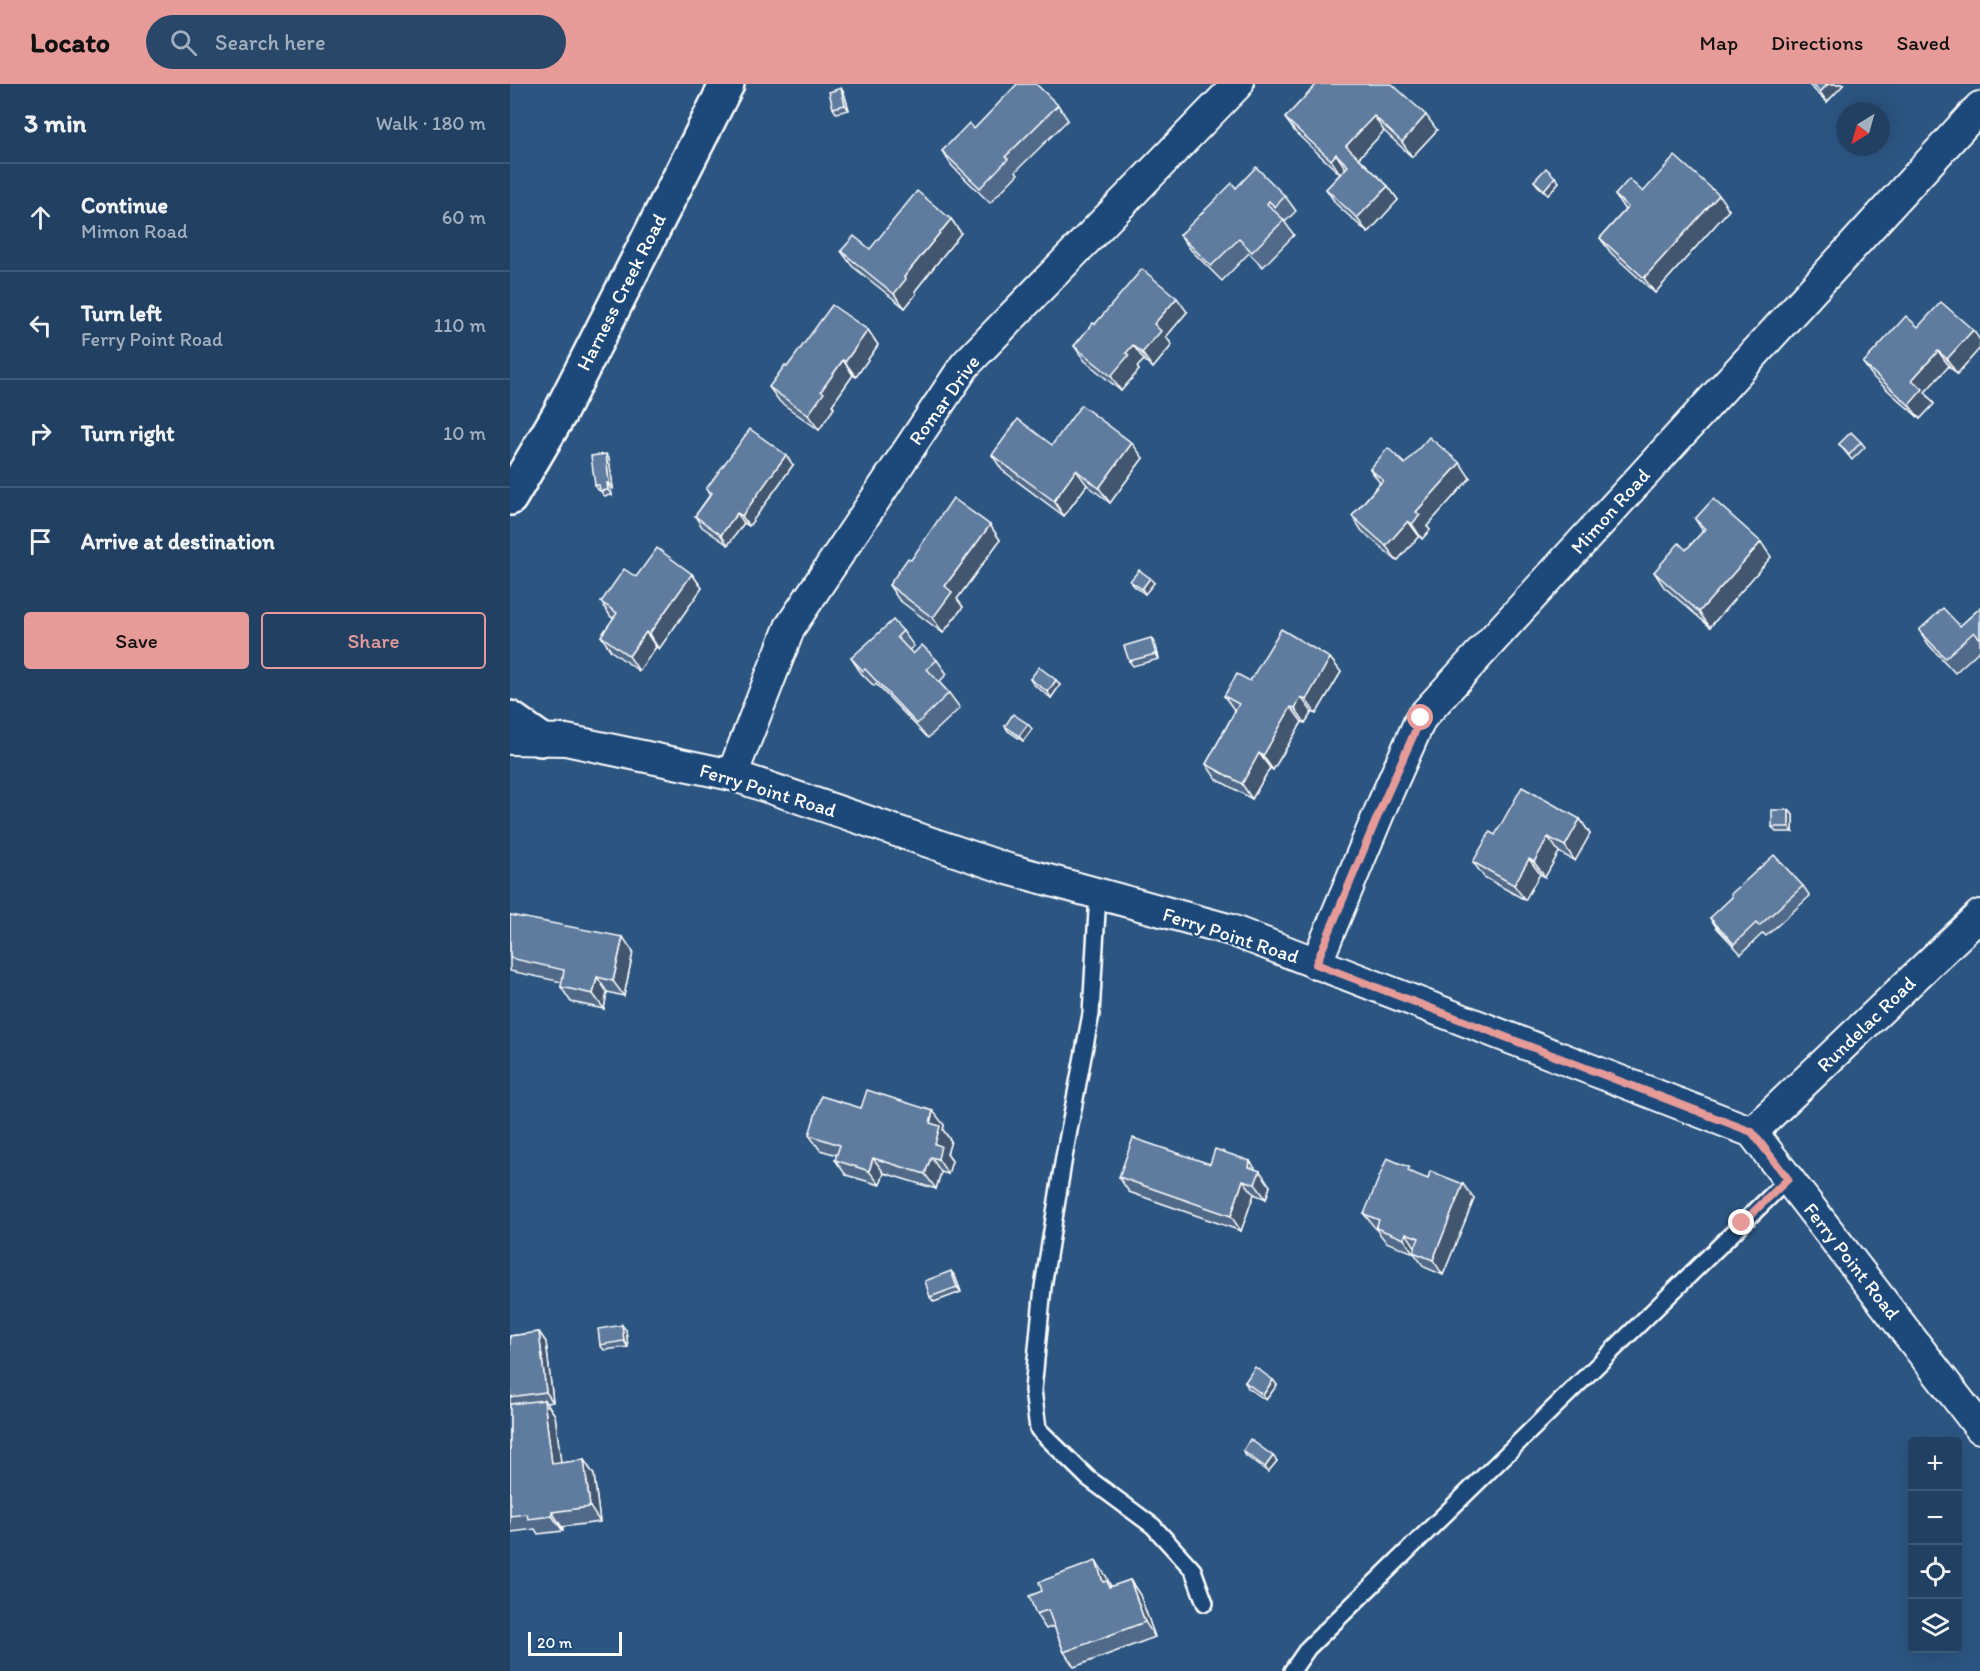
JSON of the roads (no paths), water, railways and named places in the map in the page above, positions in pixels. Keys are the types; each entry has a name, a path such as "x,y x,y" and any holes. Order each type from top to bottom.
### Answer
{"street":[{"name":"Harness Creek Road","path":"510,498 560,413 727,84"},
{"name":"Romar Drive","path":"732,775 790,627 965,365 1238,84"},
{"name":"Mimon Road","path":"1316,964 1421,718 1980,107"},
{"path":"510,718 525,739"},
{"name":"Ferry Point Road","path":"525,739 566,740 732,775 1008,869 1231,930 1752,1132 1980,1428"},
{"name":"Rundelac Road","path":"1752,1132 1980,915"}],"lane":[{"path":"1098,894 1091,1014 1064,1157 1043,1287 1033,1390 1038,1429 1088,1478 1153,1526 1194,1570 1205,1603"},
{"path":"1292,1671 1308,1648 1788,1179"}]}
